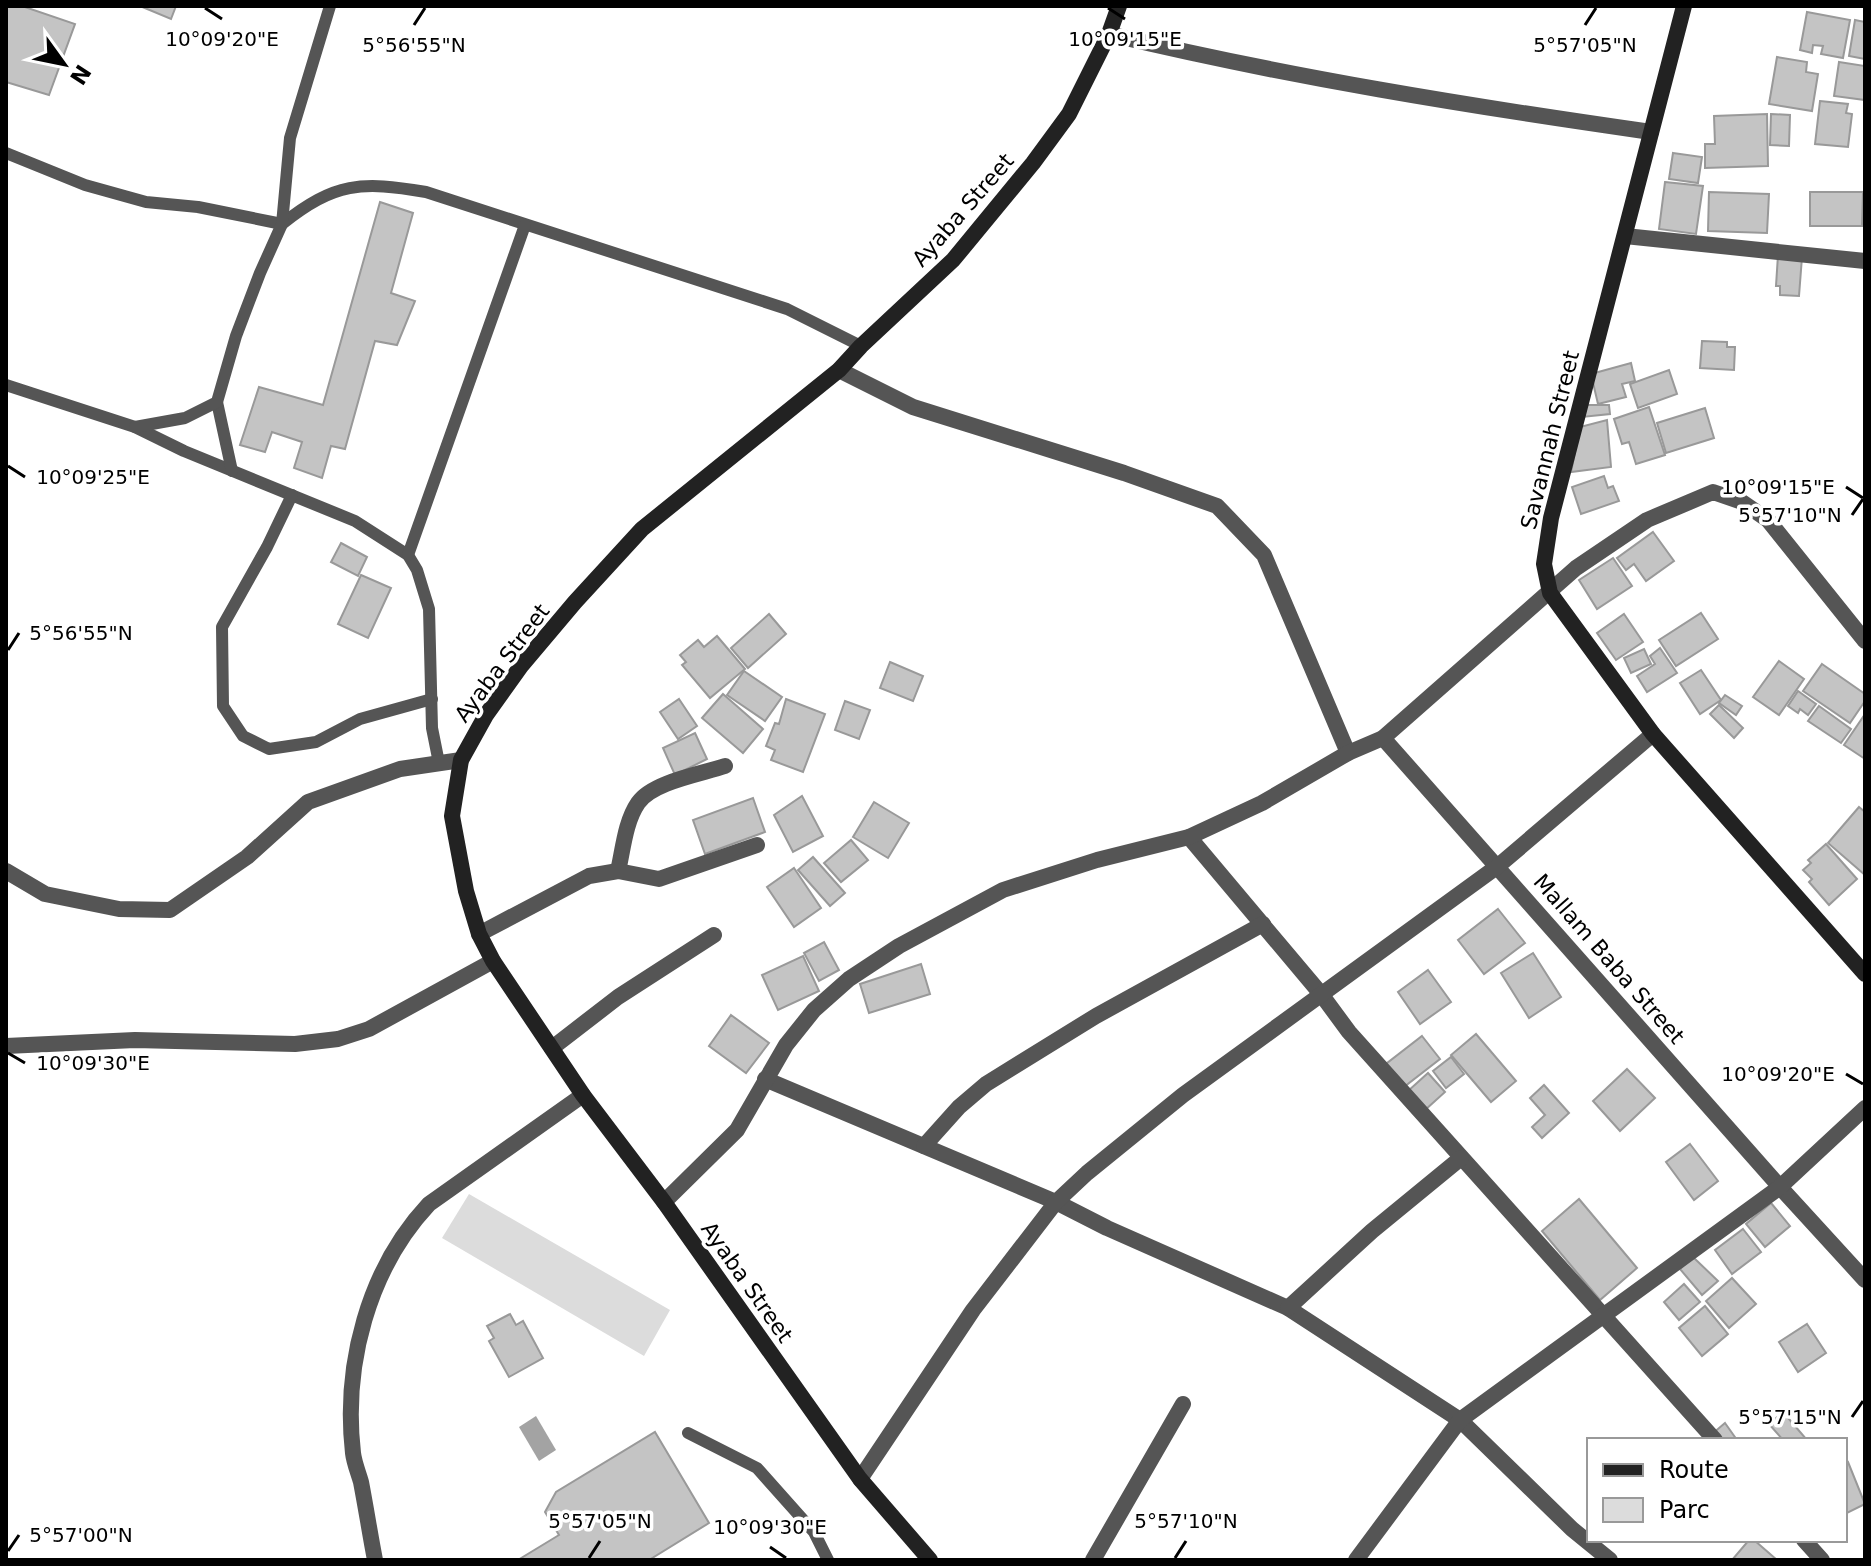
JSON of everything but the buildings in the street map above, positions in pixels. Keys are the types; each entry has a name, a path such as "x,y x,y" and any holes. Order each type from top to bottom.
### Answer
{"main road":[{"name":"Ayaba Street","path":"930,1560 860,1479 664,1202 583,1095 493,961 479,934 466,891 452,816 461,760 486,715 521,666 642,529 839,370 953,260 1069,114 1109,34 1119,6"},
{"name":"Savannah Street","path":"1684,6 1551,518 1544,564 1550,593 1653,734 1865,974"}],"street":[{"path":"1109,34 1369,89 1651,132"},
{"path":"1625,236 1865,261"},
{"path":"839,370 934,414 1037,444 1217,506 1264,555 1348,753"},
{"path":"664,1202 737,1130 786,1045 814,1010 849,979 899,946 1003,890 1097,860 1189,837 1262,803 1348,753 1383,738 1576,568 1647,520 1713,492 1742,502 1768,520 1865,641"},
{"path":"860,1479 973,1310 1056,1202 1125,1140 1498,866 1653,734"},
{"name":"Mallam Baba Street","path":"1383,738 1865,1280"},
{"path":"6,871 45,894 119,909 170,910 247,857 308,802 400,769 461,760"},
{"path":"618,871 630,820 639,802 654,789 725,766"},
{"path":"1189,837 1321,994 1349,1032 1713,1438"},
{"path":"479,934 589,876 618,871 659,879 757,845"},
{"path":"924,1146 959,1107 986,1084 1096,1016 1263,924"},
{"path":"552,1048 618,997 714,935"},
{"path":"6,1046 135,1040 295,1044 338,1039 369,1029 493,961"},
{"path":"765,1079 1056,1202 1107,1228 1288,1308 1460,1420 1587,1541"},
{"path":"375,1560 353,1454 353,1398 355,1366 369,1303 391,1253 429,1204 583,1095"},
{"path":"1356,1560 1460,1420 1780,1187 1865,1108"},
{"path":"1288,1308 1372,1231 1461,1158"},
{"path":"1093,1560 1183,1404"},
{"path":"1588,1542 1610,1560"},
{"path":"1806,1542 1822,1560"}],"lane":[{"path":"232,471 217,402 236,336 282,224 290,138 330,6"},
{"path":"6,153 85,185 146,202 198,207 282,224 324,195 355,186 392,186 426,192 787,309 861,346"},
{"path":"408,555 525,225"},
{"path":"6,385 135,427 355,521 408,555 417,570 429,609 432,728 439,763"},
{"path":"135,427 185,418 217,402"},
{"path":"292,495 222,627 223,706 243,736 269,749 316,742 360,719 432,699"},
{"path":"688,1433 757,1468 814,1532 828,1560"}],"green space":[{"path":"469,1194 670,1310 644,1356 442,1238"}],"shaded area":[{"path":"536,1416 556,1450 539,1461 519,1427"}]}
